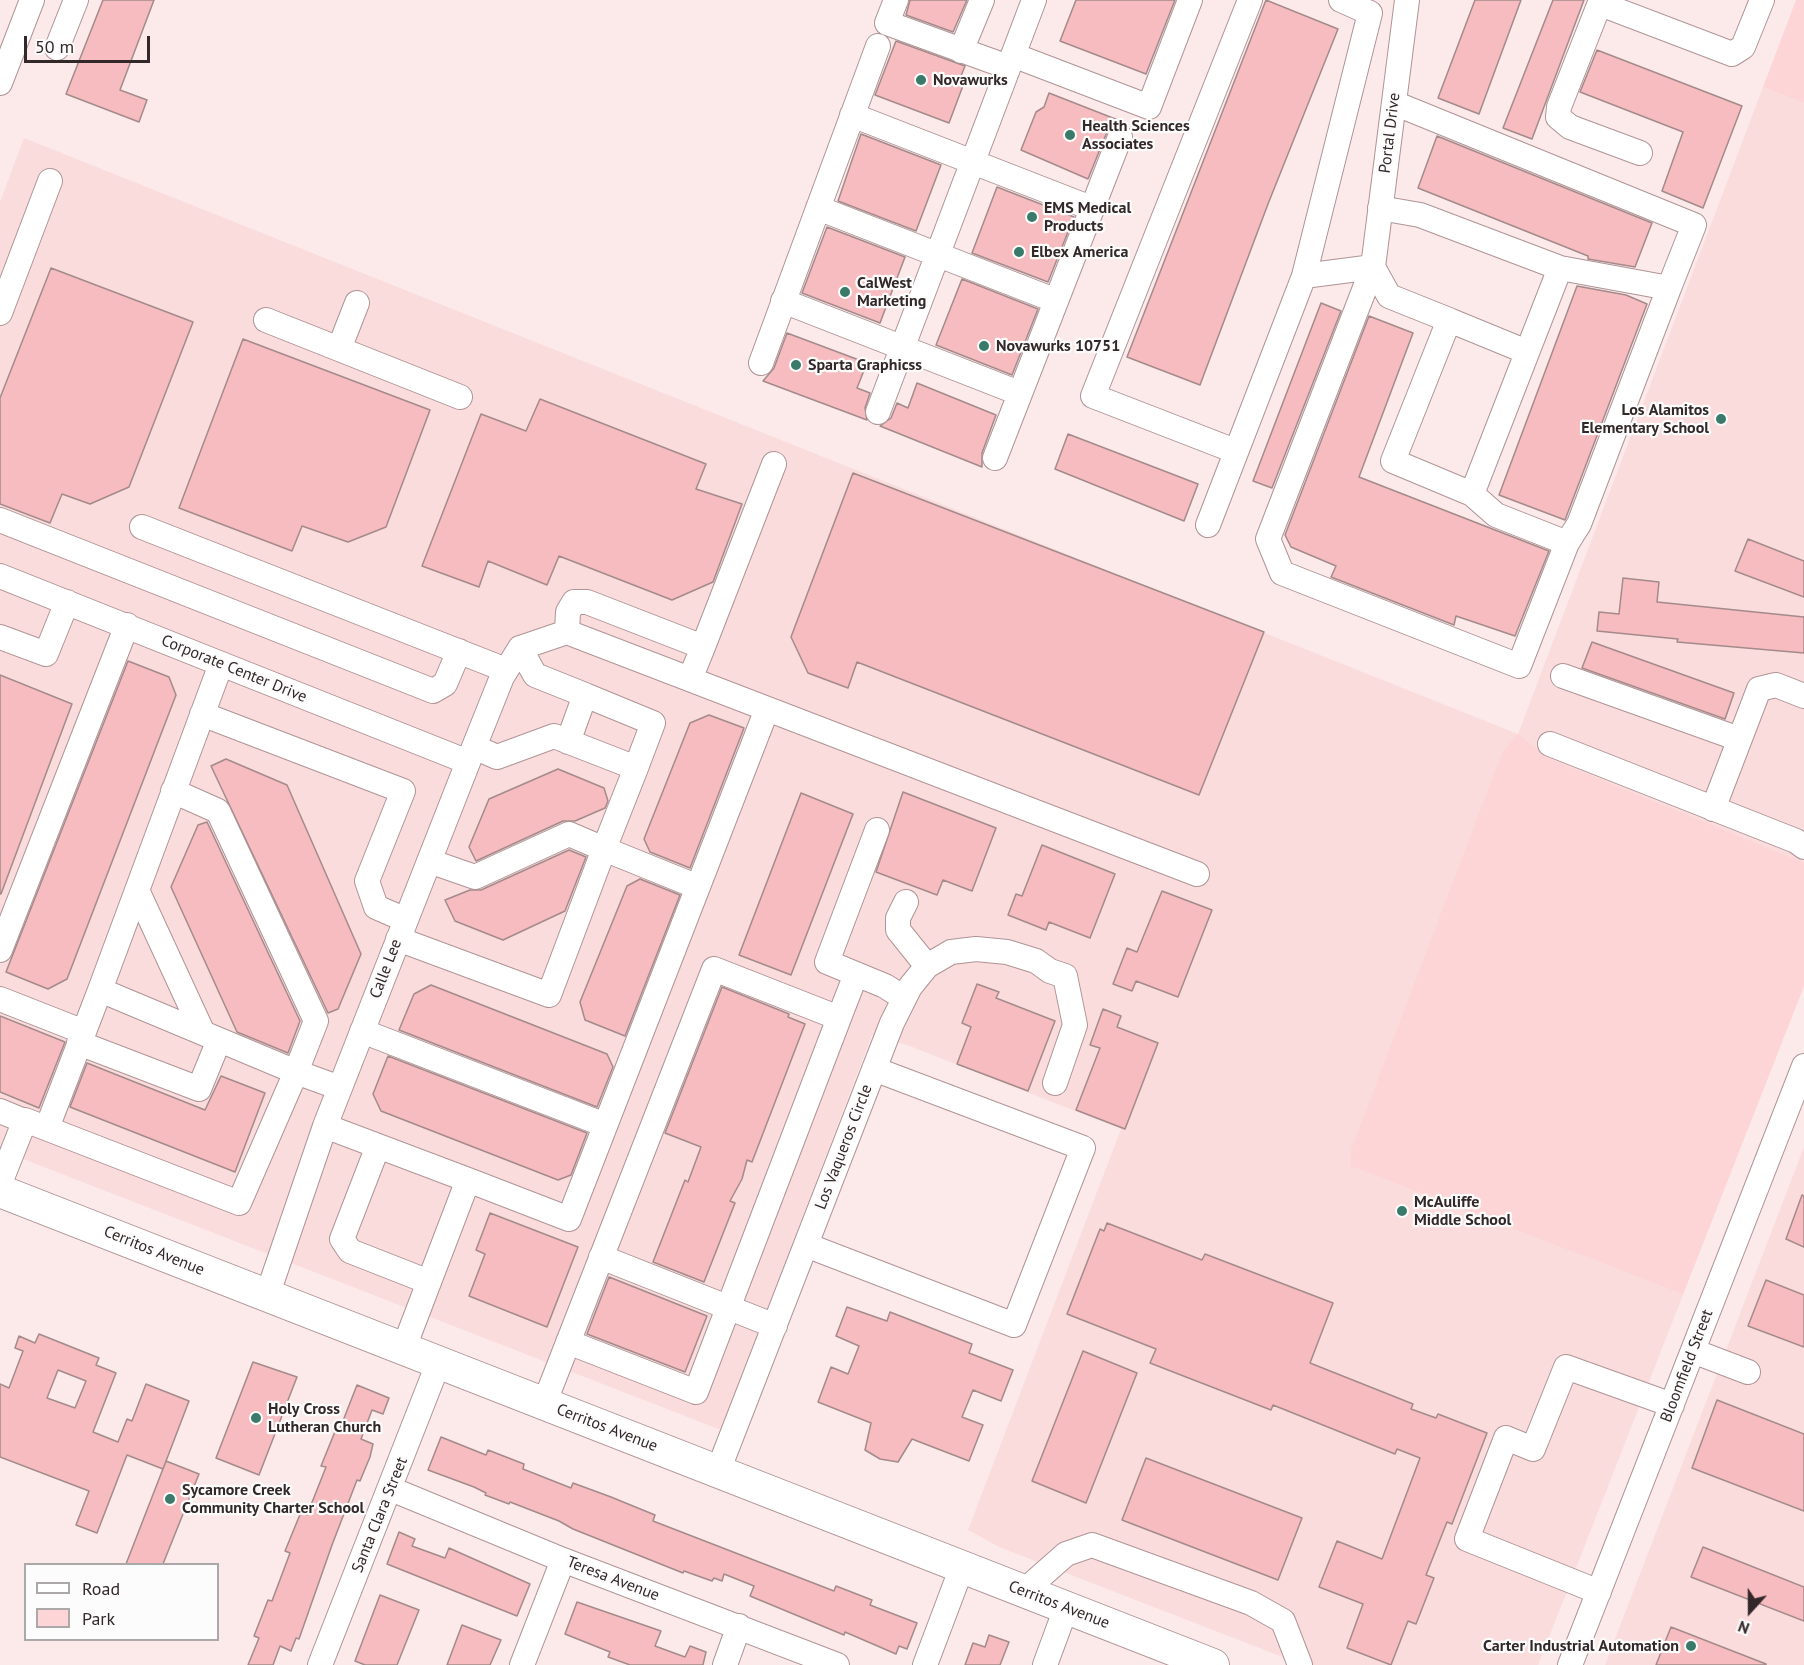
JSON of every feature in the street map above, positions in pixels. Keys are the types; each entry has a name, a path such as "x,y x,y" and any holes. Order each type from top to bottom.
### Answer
{"main road":[{"name":"Cerritos Avenue","path":"0,1191 438,1364 1214,1665"}],"street":[{"path":"0,83 32,0"},
{"path":"57,48 76,0"},
{"path":"896,0 887,24 961,51 1149,107 1190,0"},
{"path":"961,51 982,0"},
{"path":"878,412 1034,0"},
{"path":"1235,451 1093,396 1250,0"},
{"path":"1208,525 1304,276 1370,13 1341,0"},
{"name":"Portal Drive","path":"1407,0 1373,267 1268,539 1282,573 1519,666 1567,543"},
{"path":"1603,0 1606,6 1732,54 1743,47 1762,0"},
{"path":"1603,0 1558,107 1558,117 1570,127 1640,153"},
{"path":"761,363 878,46"},
{"path":"1394,103 1694,225 1579,524 1567,543 1496,515 1472,494 1393,461 1449,320"},
{"path":"852,115 1091,208"},
{"path":"995,458 1054,300 1120,137"},
{"path":"0,313 50,181"},
{"path":"818,208 1054,300"},
{"path":"1380,208 1420,215 1560,268 1669,288"},
{"path":"1304,276 1373,267 1389,296 1527,352"},
{"path":"1472,494 1560,268"},
{"path":"783,301 1019,393"},
{"path":"339,349 357,303"},
{"path":"266,320 460,397"},
{"path":"690,679 774,464"},
{"path":"0,520 433,690 446,684 459,651"},
{"path":"142,527 506,670"},
{"name":"Corporate Center Drive","path":"0,576 221,664 471,755 497,757 554,736 636,768"},
{"path":"0,637 46,654 67,602"},
{"path":"567,632 568,612 574,603 587,602 703,647"},
{"path":"0,950 127,625"},
{"path":"202,714 403,791 367,881 376,907 402,930 549,995 653,723 535,675 520,648 567,632 1197,874"},
{"name":"Calle Lee","path":"267,1296 325,1126 362,1031 506,670 520,648"},
{"path":"47,1128 221,664"},
{"path":"1563,676 1739,739"},
{"path":"1713,809 1759,689 1776,686 1804,696"},
{"path":"568,742 585,695"},
{"path":"325,1126 569,1219 767,709"},
{"path":"1550,744 1801,843"},
{"path":"0,1111 239,1203 316,1021 218,811 173,791"},
{"path":"877,830 827,962 885,986 904,998"},
{"path":"429,861 475,877 569,834 698,887"},
{"path":"0,999 198,1089 211,1036 137,890"},
{"path":"906,902 898,918 898,930 927,966"},
{"name":"Los Vaqueros Circle","path":"718,1471 874,1069 904,998 927,966 951,952 976,949 1007,952 1036,961 1050,971 1065,976 1076,1025 1055,1083"},
{"path":"544,1404 714,969 839,1018"},
{"path":"568,1342 696,1392 856,974"},
{"path":"99,990 340,1088"},
{"path":"362,1031 605,1125"},
{"name":"Bloomfield Street","path":"1570,1665 1804,1066"},
{"path":"806,1245 1014,1325 1083,1148 874,1069"},
{"path":"0,1183 24,1121"},
{"path":"378,1146 342,1239 350,1251 429,1282"},
{"path":"403,1350 468,1180"},
{"path":"601,1257 775,1326"},
{"path":"1693,1351 1748,1372"},
{"name":"Santa Clara Street","path":"321,1665 438,1364"},
{"path":"1599,1592 1467,1539 1506,1438 1533,1449 1566,1367 1672,1405"},
{"name":"Teresa Avenue","path":"391,1489 563,1560 837,1665"},
{"path":"1024,1591 1066,1554 1092,1545 1251,1603 1283,1621 1300,1665"},
{"path":"522,1665 563,1560"},
{"path":"925,1665 962,1567"},
{"path":"1045,1665 1066,1608"},
{"path":"724,1665 739,1626"}],"shaded area":[{"path":"1763,87 1804,103 1804,986 1538,1665 1303,1665 999,1547 968,1530 1121,1129 907,1045 872,1035 721,1430 0,1150 0,202 24,138 1518,734"},
{"path":"1804,1147 1804,1665 1605,1665"}],"green space":[{"path":"1796,0 1804,0 1804,103 1763,87"},
{"path":"1518,734 1548,758 1804,863 1804,986 1683,1294 1351,1166 1351,1150 1502,753"}],"building":[{"path":"103,0 154,0 120,90 147,100 139,122 66,94"},
{"path":"910,0 967,0 953,32 906,15"},
{"path":"1076,0 1175,0 1146,74 1060,41"},
{"path":"1266,0 1338,29 1268,204 1200,385 1127,357"},
{"path":"1475,0 1521,0 1479,114 1438,98"},
{"path":"1553,0 1584,0 1532,139 1503,128"},
{"name":"Novawurks","path":"896,41 965,66 961,76 964,83 949,123 875,95"},
{"path":"1597,50 1742,106 1703,208 1662,191 1683,132 1580,92"},
{"name":"Health Sciences Associates","path":"1049,93 1118,120 1107,132 1088,179 1021,150 1036,112 1044,107"},
{"path":"861,134 941,165 916,231 838,201"},
{"path":"1437,136 1652,223 1635,267 1588,259 1588,256 1418,188"},
{"path":"997,187 1074,217 1048,282 972,253"},
{"path":"827,227 905,257 880,323 802,293"},
{"path":"51,268 193,322 129,487 90,504 62,494 50,523 0,504 0,398"},
{"path":"962,279 1038,309 1012,375 936,345"},
{"path":"1577,286 1626,295 1647,304 1565,520 1499,495"},
{"path":"1321,303 1341,311 1272,488 1253,481"},
{"path":"1369,316 1413,333 1359,477 1549,551 1515,636 1456,616 1454,625 1331,577 1336,566 1291,547 1285,535"},
{"path":"787,333 867,363 857,388 870,393 865,408 867,420 763,381 774,368"},
{"path":"243,339 430,410 386,527 348,542 302,526 292,551 179,508"},
{"path":"917,383 996,415 982,453 982,467 880,426 891,418 897,403 908,408"},
{"path":"540,399 706,464 696,489 742,504 713,582 672,600 559,556 547,585 488,561 479,587 422,566 481,414 526,431"},
{"path":"1068,434 1198,484 1184,521 1055,469"},
{"path":"853,473 1264,632 1199,795 857,662 848,688 808,673 791,637"},
{"path":"1748,539 1804,561 1804,597 1735,571"},
{"path":"1623,578 1659,582 1657,602 1804,617 1804,653 1677,642 1678,639 1597,631 1599,612 1619,614"},
{"path":"1592,642 1734,693 1725,719 1582,668"},
{"path":"128,661 169,677 176,695 67,979 48,989 6,972"},
{"path":"0,675 72,704 1,894 0,894"},
{"path":"709,715 744,728 690,868 650,852 644,839 690,723"},
{"path":"226,759 287,785 361,954 338,1009 328,1013 211,766"},
{"path":"558,769 604,788 608,801 605,808 575,821 563,821 476,861 469,847 489,799"},
{"path":"903,792 996,828 972,891 943,880 937,895 876,872"},
{"path":"801,793 853,814 791,975 739,955"},
{"path":"207,822 300,1021 288,1053 237,1032 171,887 198,825"},
{"path":"1042,845 1115,874 1090,938 1049,922 1046,930 1008,915 1016,894 1022,896"},
{"path":"569,850 586,857 565,911 503,940 455,921 445,900 470,890 481,890"},
{"path":"640,879 680,895 625,1036 585,1020 580,1002 627,886"},
{"path":"1162,891 1212,910 1178,997 1136,981 1132,991 1113,984 1127,948 1137,952"},
{"path":"977,984 999,992 996,998 1055,1021 1028,1091 957,1064 971,1027 962,1023"},
{"path":"431,985 607,1054 613,1067 597,1107 399,1030 414,994"},
{"path":"722,987 789,1014 788,1017 805,1024 752,1162 747,1160 742,1179 730,1201 735,1203 704,1282 653,1262 685,1180 688,1182 701,1147 665,1133"},
{"path":"1103,1009 1121,1016 1117,1027 1158,1043 1125,1129 1076,1110 1100,1048 1090,1045"},
{"path":"0,1016 65,1042 39,1108 0,1092"},
{"path":"388,1056 587,1133 571,1175 558,1180 381,1111 373,1094"},
{"path":"87,1063 205,1110 221,1076 265,1093 235,1172 70,1107"},
{"path":"1802,1195 1804,1196 1804,1247 1786,1239"},
{"path":"490,1213 578,1247 547,1327 469,1296 485,1254 476,1250"},
{"path":"1107,1223 1202,1260 1205,1254 1333,1303 1310,1363 1413,1404 1411,1409 1436,1418 1438,1414 1487,1433 1452,1524 1447,1522 1426,1575 1434,1578 1416,1624 1408,1621 1391,1665 1347,1648 1363,1604 1319,1587 1337,1541 1382,1559 1420,1458 1397,1449 1395,1454 1273,1405 1271,1410 1150,1363 1156,1349 1067,1314 1100,1229 1104,1231"},
{"path":"609,1277 707,1316 685,1372 587,1334"},
{"path":"1766,1280 1804,1295 1804,1347 1748,1326"},
{"path":"847,1307 887,1321 890,1312 972,1344 969,1353 1013,1370 1001,1401 973,1390 962,1417 983,1425 969,1461 912,1439 898,1462 880,1459 865,1450 871,1423 818,1402 831,1367 848,1374 859,1346 836,1336"},
{"path":"39,1334 99,1358 96,1365 116,1373 93,1432 118,1442 127,1419 132,1421 146,1384 189,1401 163,1469 127,1455 97,1533 76,1525 89,1491 0,1457 0,1384 9,1388 23,1351 15,1348 19,1336 35,1343","holes":["58,1370 86,1381 75,1408 47,1398"]},
{"path":"1083,1351 1137,1373 1086,1503 1032,1481"},
{"name":"Holy Cross Lutheran Church","path":"253,1362 297,1377 259,1475 216,1458"},
{"path":"357,1385 389,1398 383,1414 372,1410 361,1439 373,1444 370,1457 360,1481 357,1480 299,1639 296,1638 291,1651 280,1646 273,1665 248,1665 259,1638 254,1636 268,1600 272,1601 290,1553 285,1551 301,1512 307,1515 326,1467 321,1466 336,1429 339,1431"},
{"path":"1717,1400 1804,1434 1804,1511 1692,1468"},
{"path":"441,1437 486,1455 488,1450 524,1464 523,1469 571,1488 573,1483 611,1497 655,1515 653,1521 834,1591 836,1586 872,1600 870,1605 917,1623 907,1649 899,1646 896,1654 845,1632 844,1635 750,1596 754,1586 724,1574 722,1581 714,1578 712,1581 684,1571 683,1573 573,1529 559,1521 485,1495 486,1493 474,1487 428,1470"},
{"path":"1146,1458 1302,1518 1278,1580 1122,1520"},
{"path":"166,1461 199,1474 163,1563 126,1563"},
{"path":"399,1532 415,1539 412,1546 445,1558 449,1548 530,1584 517,1616 387,1564"},
{"path":"1703,1547 1804,1587 1804,1621 1691,1577"},
{"path":"380,1595 419,1610 397,1665 365,1665 355,1661"},
{"path":"577,1602 661,1631 655,1646 685,1657 690,1646 706,1652 703,1665 630,1665 608,1657 610,1652 565,1634"},
{"path":"462,1625 501,1640 490,1665 447,1665"},
{"name":"Carter Industrial Automation","path":"1671,1627 1766,1664 1766,1665 1656,1665"},
{"path":"989,1635 1009,1642 1000,1665 965,1665 973,1643 985,1647"}],"place":[{"name":"Novawurks","path":"921,80"},
{"name":"Health Sciences Associates","path":"1070,135"},
{"name":"EMS Medical Products","path":"1032,217"},
{"name":"Elbex America","path":"1019,252"},
{"name":"CalWest Marketing","path":"845,292"},
{"name":"Novawurks 10751","path":"984,346"},
{"name":"Sparta Graphicss","path":"796,365"},
{"name":"Los Alamitos Elementary School","path":"1721,419"},
{"name":"McAuliffe Middle School","path":"1402,1211"},
{"name":"Holy Cross Lutheran Church","path":"256,1418"},
{"name":"Sycamore Creek Community Charter School","path":"170,1499"},
{"name":"Carter Industrial Automation","path":"1691,1646"}]}
